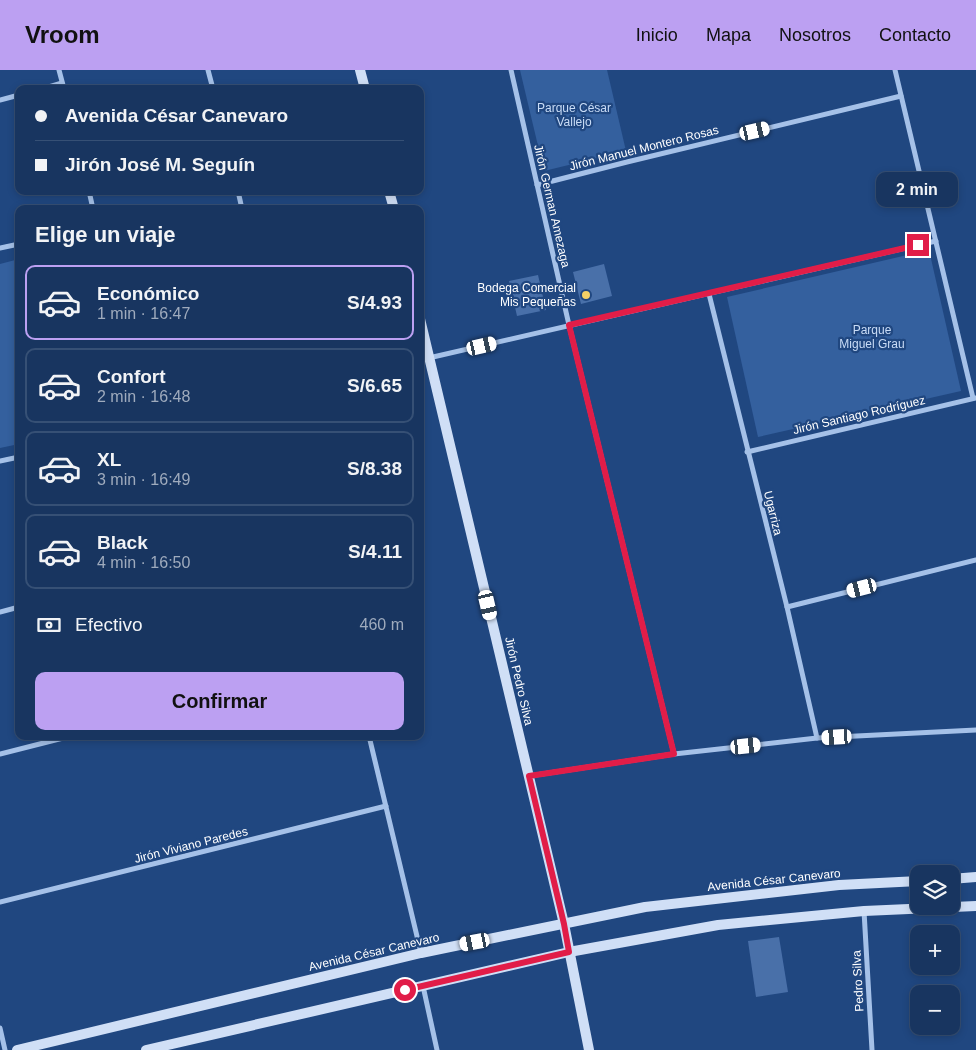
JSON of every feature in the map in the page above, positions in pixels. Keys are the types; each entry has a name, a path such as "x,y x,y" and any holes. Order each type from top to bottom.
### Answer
{"main road":[{"path":"360,70 364,85"},
{"name":"Jirón Pedro Silva","path":"425,359 529,776 564,924 589,1050"},
{"path":"960,878 976,877"},
{"name":"Avenida César Canevaro","path":"17,1050 421,953 645,907 839,885 910,881"},
{"path":"146,1050 569,952 718,925 864,912 976,906"}],"street":[{"path":"59,70 63,85"},
{"path":"208,70 212,85"},
{"name":"Jirón German Amezaga","path":"511,70 569,325 674,754"},
{"path":"894,70 975,398"},
{"path":"0,100 15,96"},
{"name":"Jirón Manuel Montero Rosas","path":"537,185 901,96"},
{"path":"425,359 936,241"},
{"path":"0,248 15,245"},
{"name":"Ugarriza","path":"709,294 787,607 817,738"},
{"name":"Jirón Santiago Rodríguez","path":"747,452 975,398"},
{"path":"0,461 15,458"},
{"path":"787,607 976,560"},
{"path":"0,612 15,608"},
{"path":"529,776 674,754 817,738 976,730"},
{"path":"0,754 55,740"},
{"path":"370,740 421,953"},
{"name":"Jirón Viviano Paredes","path":"0,902 386,806"},
{"name":"Pedro Silva","path":"864,912 872,1050"},
{"path":"423,985 436,1050"},
{"path":"0,1028 5,1050"}],"green space":[{"name":"Parque César Vallejo","path":"520,70 607,70 626,151 544,171"},
{"name":"Parque Miguel Grau","path":"929,250 961,391 758,437 727,297"},
{"path":"15,260 15,445 0,448 0,264"}],"building":[{"path":"604,264 612,296 581,304 573,272"},
{"path":"538,275 546,310 517,316 509,281"},
{"path":"779,937 788,992 756,997 748,941"}],"place":[{"name":"Bodega Comercial Mis Pequeñas","path":"586,295"}],"route":[{"path":"405,990 569,952 529,776 674,754 569,325 918,245"}]}
